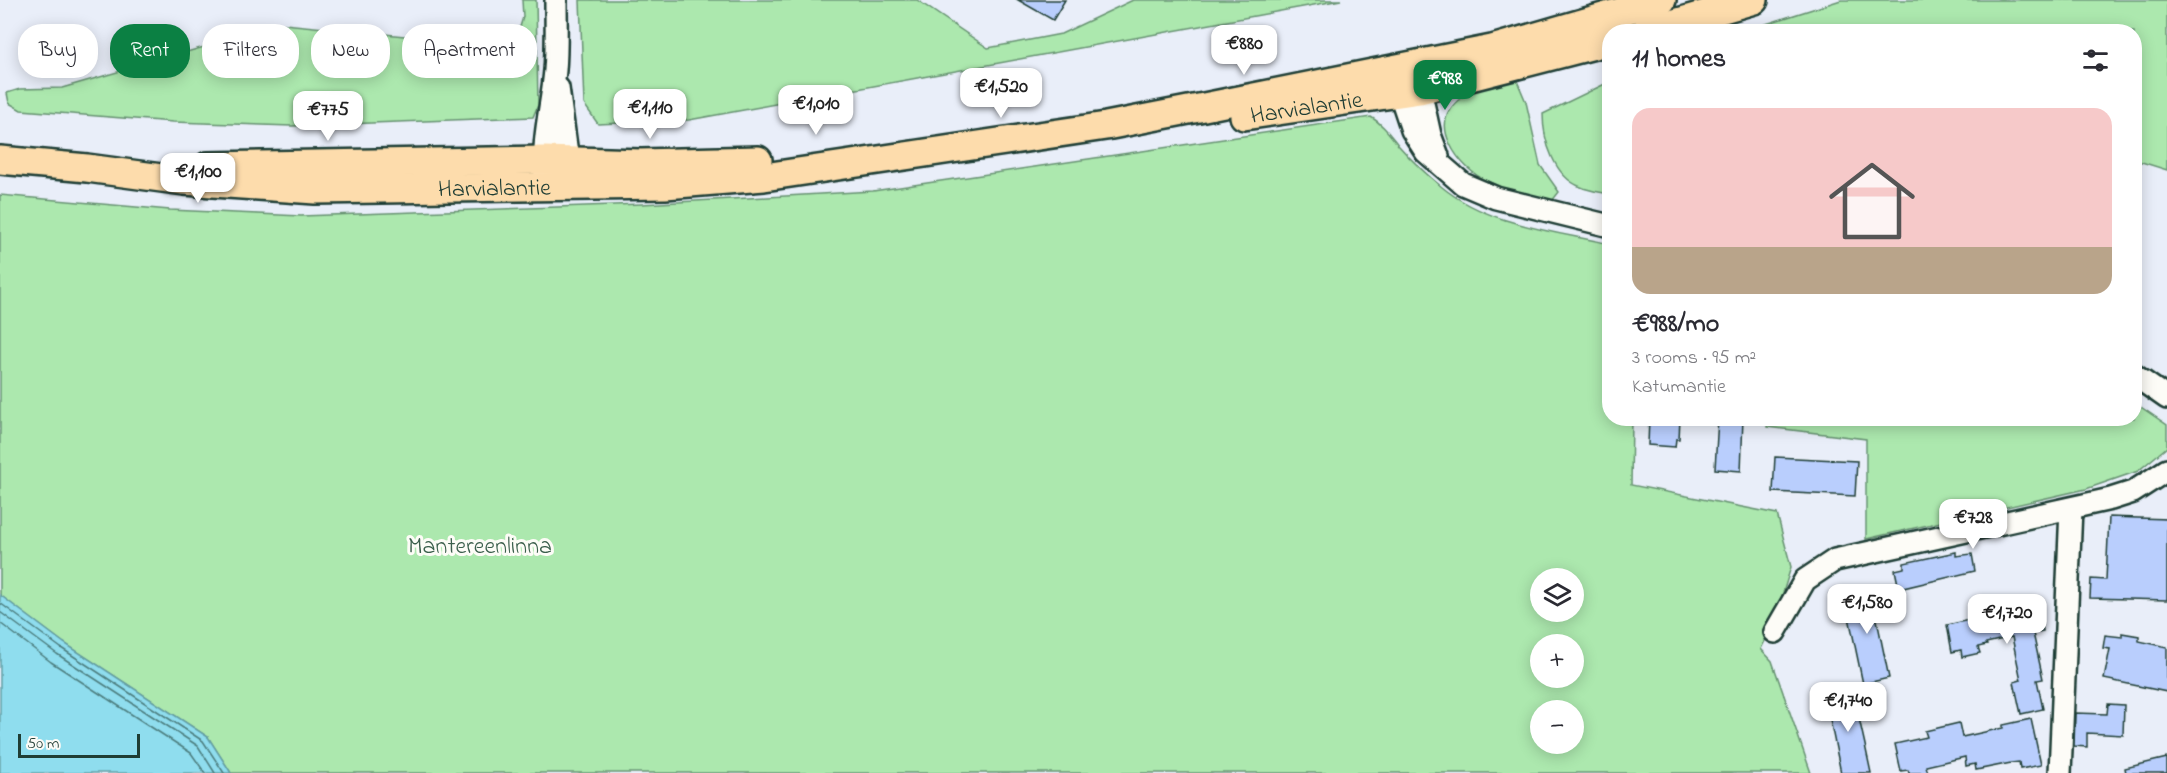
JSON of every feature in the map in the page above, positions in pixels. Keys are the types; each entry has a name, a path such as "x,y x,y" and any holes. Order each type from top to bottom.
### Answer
{"main road":[{"name":"Harvialantie","path":"1407,79 1492,49 1662,0"},
{"path":"1671,24 1751,0"},
{"name":"Harvialantie","path":"0,160 87,168 184,181 315,190 556,173 665,186 753,178 1106,126 1205,122 1407,79 1602,42"}],"street":[{"path":"556,0 556,173"},
{"path":"1407,79 1412,130 1426,152 1463,184 1496,198 1602,224"},
{"path":"2142,381 2167,398"},
{"path":"1775,632 1805,580 1835,560 2072,508 2133,492 2167,470"},
{"path":"2060,773 2072,508"}],"green space":[{"path":"522,0 536,0 536,24 521,24"},
{"path":"580,0 917,0 988,48 1061,34 1133,0 1341,0 689,120 598,124 584,104"},
{"path":"1841,0 2167,0 2167,170 2142,162 2142,24 1766,24"},
{"path":"299,25 311,27 311,78 390,78 390,35 402,36 402,78 537,78 537,52 538,105 533,117 292,126 173,122 21,110 9,103 7,93 20,89 62,88 110,74 110,78 190,78 190,51 202,48 202,78 299,78"},
{"path":"1515,76 1526,102 1540,165 1559,192 1552,201 1504,188 1477,176 1457,156 1445,129 1447,116 1453,106 1463,97 1488,84"},
{"path":"1602,85 1602,192 1572,182 1557,166 1545,135 1543,114"},
{"name":"Mantereenlinna","path":"1371,117 1420,168 1460,200 1522,225 1602,242 1602,426 1632,426 1631,485 1777,514 1791,567 1773,625 1761,649 1772,661 1811,773 231,773 208,737 64,643 0,595 0,195 170,210 301,216 642,204 873,191"},
{"path":"2142,408 2167,425 2167,447 2138,471 2086,489 1866,539 1866,439 1767,427 2142,426"}],"water":[{"path":"0,595 64,643 208,737 231,773 0,773"}],"building":[{"path":"1018,0 1065,0 1053,20"},
{"path":"1649,426 1680,426 1679,439 1676,439 1675,447 1648,445"},
{"path":"1718,426 1743,426 1741,471 1715,469"},
{"path":"1775,457 1857,461 1855,496 1773,492"},
{"path":"2109,517 2167,519 2167,600 2090,598 2091,579 2106,580"},
{"path":"1956,552 1956,556 1972,554 1975,571 1899,589 1895,570 1904,568 1904,563"},
{"path":"1870,586 1889,678 1863,684 1845,598 1849,597 1847,590"},
{"path":"2038,602 2043,631 2033,633 2043,679 2037,680 2043,709 2021,714 2014,682 2021,680 2012,637 1986,643 1987,645 1978,647 1980,653 1962,657 1961,650 1952,652 1947,625 1978,618 1977,615"},
{"path":"2122,633 2139,636 2139,641 2167,647 2167,692 2104,679 2110,649 2103,648 2105,635 2122,637"},
{"path":"1852,687 1871,773 1841,773 1826,700 1832,699 1831,692"},
{"path":"2108,704 2124,705 2123,735 2087,733 2087,747 2074,746 2075,713 2107,714"},
{"path":"2031,719 2041,765 2020,769 2019,762 1976,770 1975,764 1966,766 1965,757 1926,766 1928,773 1901,771 1895,744 1927,737 1925,731 1959,723 1962,737"},
{"path":"2167,758 2167,773 2126,773 2125,768"}]}
